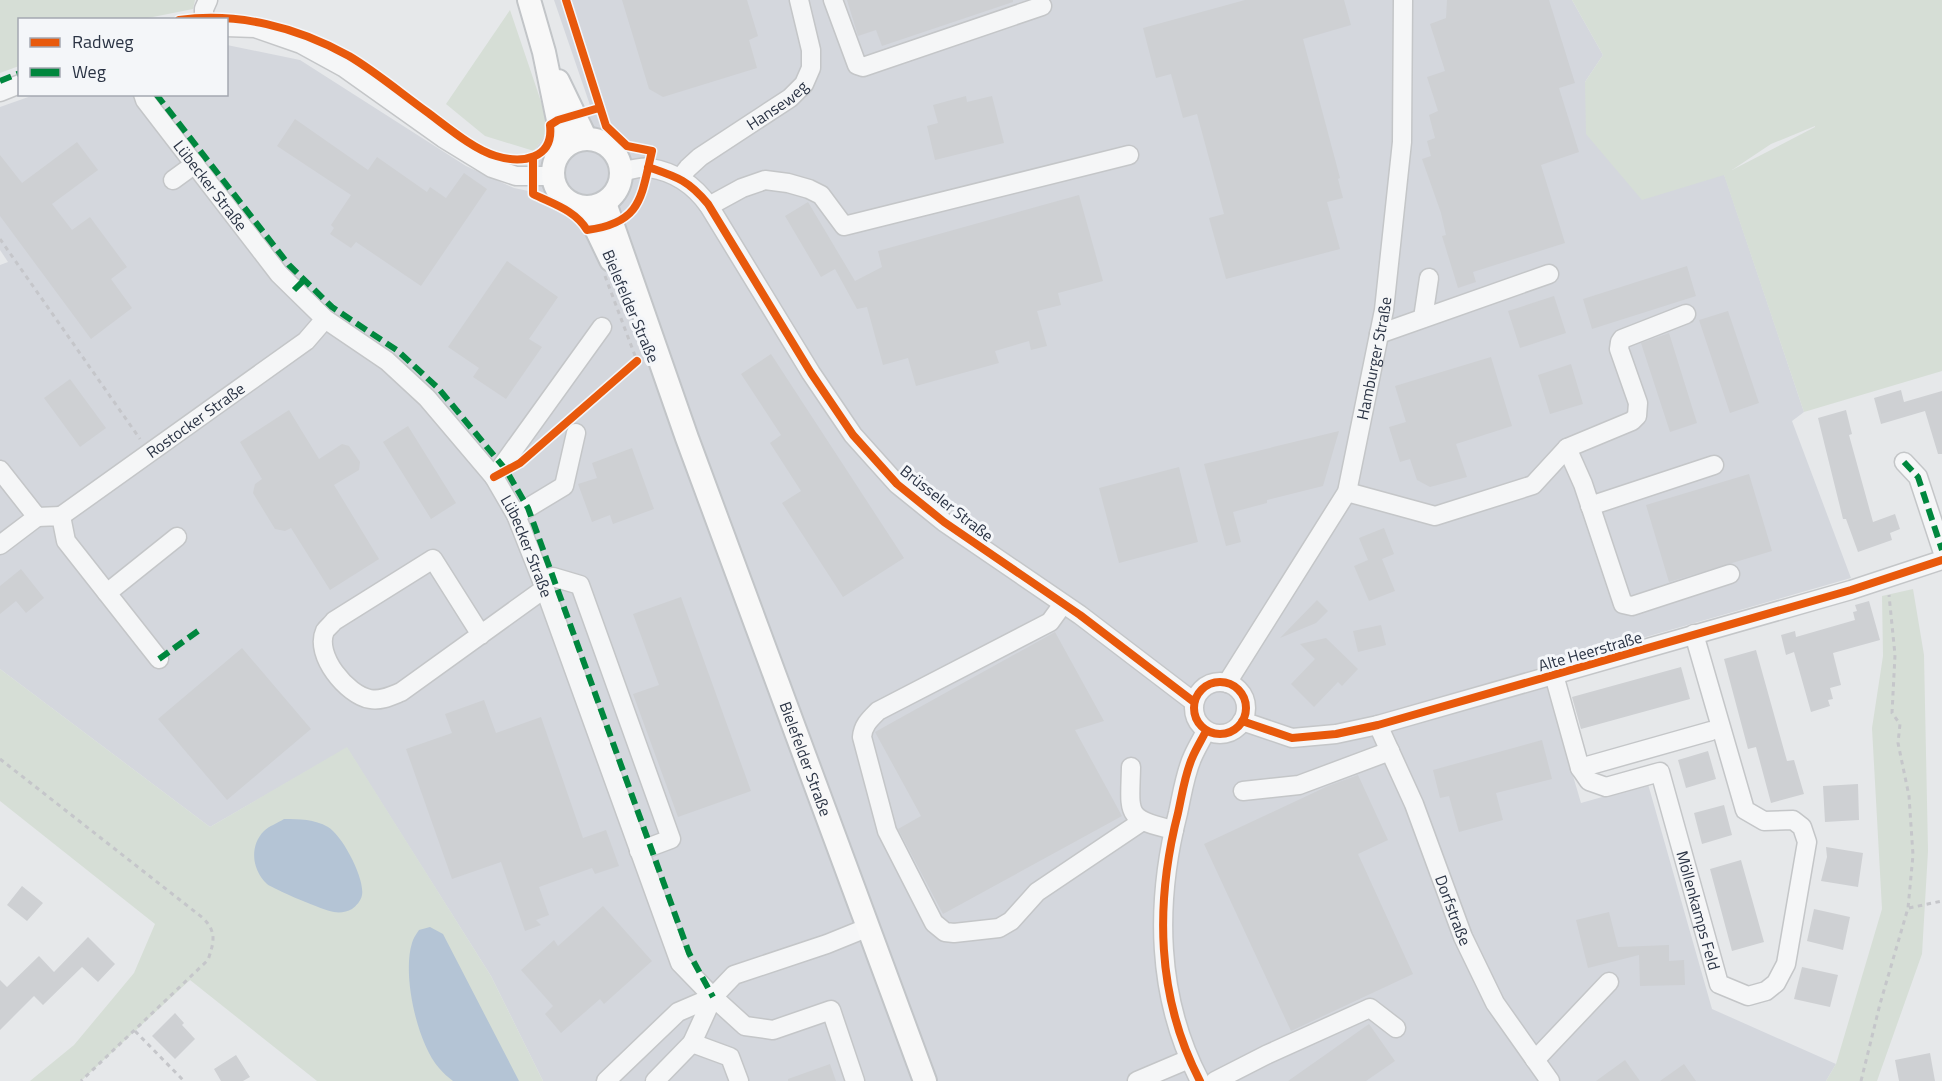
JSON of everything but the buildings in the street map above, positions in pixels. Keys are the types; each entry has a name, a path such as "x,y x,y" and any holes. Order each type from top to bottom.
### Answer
{"main road":[{"path":"529,0 544,52 576,142"},
{"path":"597,140 614,152 622,172 618,189 596,205 567,201 555,186 554,165 558,155 576,142 597,140"},
{"name":"Bielefelder Straße","path":"596,205 598,228 687,438 925,1081"}],"street":[{"path":"204,18 204,9 208,0"},
{"name":"Hanseweg","path":"680,178 700,157 790,98 804,84 811,68 811,50 799,0"},
{"path":"833,0 857,65 864,67 1042,6"},
{"name":"Hamburger Straße","path":"1227,683 1347,492 1384,310 1402,142 1403,0"},
{"path":"228,27 255,28 301,44 343,67 443,138 492,168 516,176 553,176"},
{"path":"0,92 18,85"},
{"name":"Lübecker Straße","path":"144,96 279,274 325,319 387,361 427,398 494,477 516,515 543,585 680,963 745,1026 773,1030 831,1010 855,1081"},
{"path":"709,206 742,188 765,180 788,183 821,195 844,226 1129,155"},
{"path":"173,180 195,164"},
{"name":"Brüsseler Straße","path":"622,172 648,167 680,178 694,188 709,206 811,373 853,435 897,484 958,542 1063,604 1084,608 1140,659 1198,695"},
{"path":"1379,334 1548,274"},
{"path":"1423,318 1429,278"},
{"path":"1347,492 1435,516 1533,485 1567,448 1632,421 1636,416 1638,403 1619,349 1620,342 1622,339 1686,314"},
{"name":"Rostocker Straße","path":"61,516 306,341 325,319"},
{"path":"494,477 602,327"},
{"path":"516,515 564,486 576,433"},
{"path":"1567,448 1590,506 1623,604 1632,606 1730,574"},
{"path":"1904,462 1918,477 1942,550"},
{"path":"1590,506 1714,465"},
{"path":"0,470 37,518"},
{"path":"0,545 37,518 61,516 66,541 159,659"},
{"path":"107,593 177,537"},
{"path":"481,634 433,559 334,621 325,631 323,643 326,656 343,684 356,694 371,699 387,698 401,692 481,634 553,578 580,585 672,839 639,851"},
{"name":"Alte Heerstraße","path":"1242,722 1292,738 1336,734 1378,725 1841,593 1942,560"},
{"path":"1063,604 1050,622 878,711 870,719 863,729 862,738 887,831 934,922 945,932 954,933 999,928 1011,921 1037,892 1142,822"},
{"name":"Möllenkamps Feld","path":"1580,768 1589,781 1606,787 1660,771 1719,984 1748,996 1766,992 1776,983 1786,964 1807,842 1802,827 1793,820 1764,821 1745,810 1694,634"},
{"path":"1554,675 1580,768 1711,731"},
{"path":"1227,683 1234,686 1244,698 1246,706 1242,722 1230,732 1222,735 1206,731 1195,718 1198,695 1209,684 1227,683"},
{"name":"Dorfstraße","path":"1378,725 1414,804 1463,937 1495,1003 1550,1081"},
{"path":"1200,1081 1189,1059 1172,1010 1163,953 1163,896 1174,830 1192,757 1206,731"},
{"path":"1243,791 1299,785 1390,751"},
{"path":"1131,767 1130,804 1137,817 1142,822 1174,830"},
{"path":"654,1081 692,1043 713,997 734,975 827,944 869,927"},
{"path":"1534,1060 1609,982"},
{"path":"606,1081 678,1012 713,997"},
{"path":"1215,1081 1370,1008 1396,1028"},
{"path":"692,1043 730,1057 739,1081"},
{"path":"1137,1081 1189,1059"}],"path":[{"path":"0,239 150,453"},
{"path":"604,273 637,361"},
{"path":"1861,1081 1880,1004 1908,908 1913,855 1909,796 1898,743 1900,724 1892,713 1895,655 1887,578"},
{"path":"0,759 211,927 214,943 208,960 81,1081"},
{"path":"1908,908 1942,901"},
{"path":"135,1030 184,1081"}],"shaded area":[{"path":"0,0 195,0 193,9 148,18 18,18 18,66 0,73"},
{"path":"554,0 1572,0 1603,55 1585,82 1724,174 1804,412 1792,421 1851,578 1541,667 1581,803 1648,784 1712,1009 1836,1064 1826,1081 543,1081 491,976 347,748 210,827 0,669 0,265 8,262 0,250 0,107 31,96 228,96 228,45 300,60 466,166 514,188 538,193 534,151 550,128 593,114"},
{"path":"1572,0 1942,0 1942,371 1804,412 1724,175 1642,200 1586,134 1585,82 1603,55","holes":["1815,127 1732,170 1771,144"]},
{"path":"510,10 550,128 534,151 485,136 446,104"},
{"path":"1913,589 1924,655 1928,851 1922,954 1877,1081 1826,1081 1836,1064 1882,909 1872,728 1883,656 1882,596"},
{"path":"0,669 210,827 347,747 491,976 543,1081 317,1081 190,980 81,1081 30,1081 74,1045 134,973 155,924 0,801"}],"water":[{"path":"284,819 317,822 328,827 340,839 360,878 362,895 357,905 348,911 329,911 267,884 258,872 254,851 264,831"},
{"path":"430,927 443,934 519,1081 453,1081 431,1057 418,1026 410,990 409,973 409,957 413,940 419,930"}],"marked path":[{"path":"0,81 18,74"},
{"path":"158,96 289,265 332,307 398,351 439,389 506,470 528,508 689,953 713,997"},
{"path":"294,290 304,280"},
{"path":"1904,462 1918,477 1942,550"},
{"path":"159,659 198,631"}],"cycle path":[{"path":"533,157 533,194 570,212 587,230 619,221 629,214 641,194 652,151 627,146 606,126 566,0"},
{"path":"201,18 223,18"},
{"path":"228,18 267,24 288,30 349,56 470,143 496,156 516,159 534,156 542,152 547,145 550,125 558,120 599,108"},
{"path":"648,167 681,180 708,204 811,373 853,435 897,484 944,522 1080,615 1194,702"},
{"path":"494,477 520,463 637,361"},
{"path":"1242,721 1292,738 1336,734 1378,725 1851,590 1942,560"},
{"path":"1215,682 1225,682 1234,686 1242,694 1246,708 1242,722 1234,730 1225,734 1215,734 1206,730 1198,722 1194,713 1194,703 1198,694 1206,686 1215,682"},
{"path":"1200,1081 1185,1049 1175,1016 1168,983 1163,915 1171,847 1184,784 1190,763 1206,731"}]}
